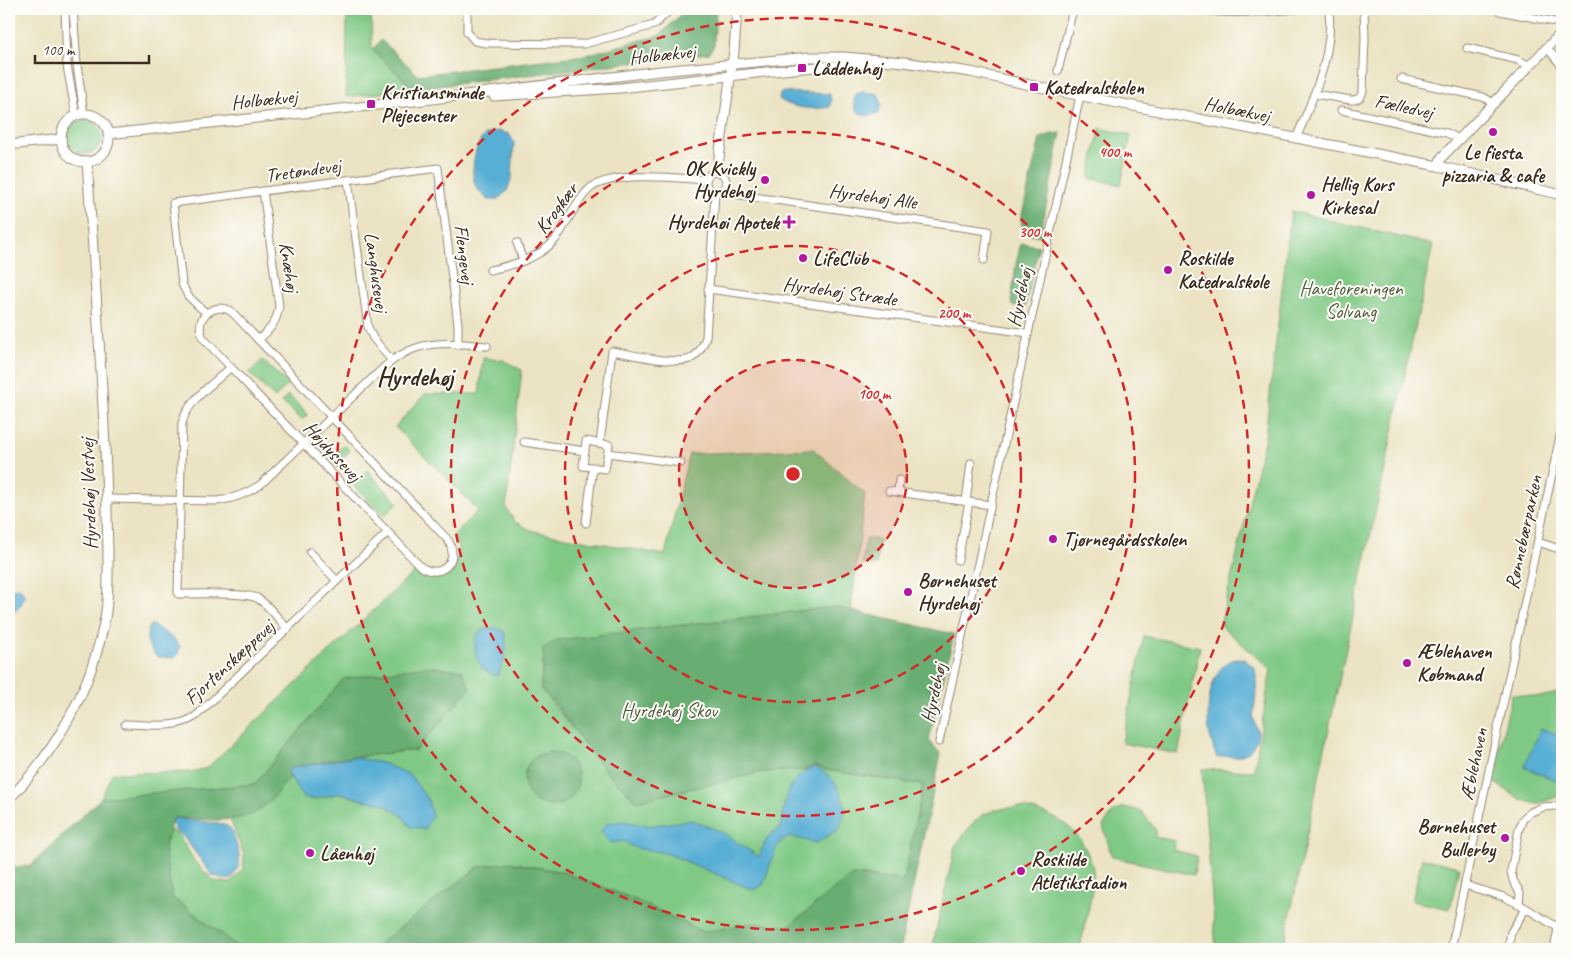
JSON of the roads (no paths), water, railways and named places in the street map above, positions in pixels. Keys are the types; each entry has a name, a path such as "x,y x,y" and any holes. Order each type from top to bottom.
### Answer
{"street":[{"path":"65,9 67,66 80,114"},
{"path":"73,9 80,114"},
{"path":"467,9 468,32 475,41 486,43 584,44 654,25 671,9"},
{"path":"717,172 731,75 737,9"},
{"path":"1058,71 1073,9"},
{"path":"1197,9 1266,12 1296,9"},
{"path":"1296,139 1326,59 1329,43 1329,9"},
{"path":"1314,94 1351,100 1357,100 1362,96 1365,38 1364,9"},
{"path":"1500,11 1555,22 1562,26"},
{"path":"1438,166 1442,157 1562,32"},
{"path":"1468,48 1518,60 1530,66"},
{"path":"1547,48 1562,66"},
{"name":"Holbækvej","path":"108,134 732,64 812,57 844,57 904,62 970,72 1080,96 1438,166 1562,195"},
{"name":"Holbækvej","path":"424,100 620,88 802,68 904,62"},
{"name":"Fælledvej","path":"1401,79 1484,97 1494,104"},
{"name":"Hyrdehøj","path":"939,742 1080,96"},
{"name":"Fælledvej","path":"1341,110 1446,133 1459,139"},
{"path":"80,114 93,115 100,120 106,126 108,134 106,148 102,154 87,161 72,158 66,153 61,139 64,125 80,114"},
{"path":"9,145 61,139"},
{"name":"Hyrdehøj Vestvej","path":"9,799 31,777 58,740 80,699 97,651 105,617 108,585 103,386 87,161"},
{"name":"Tretøndevej","path":"206,313 188,296 182,284 173,203 438,168"},
{"name":"Flengevej","path":"438,168 458,324 458,345"},
{"path":"717,172 725,178 726,186 715,193 708,190 705,180 710,174 717,172"},
{"name":"Krogkær","path":"490,270 537,255 555,240 590,188 599,184 621,179 656,177 705,180"},
{"name":"Langhusevej","path":"348,180 368,327 373,338 392,361"},
{"name":"Hyrdehøj Alle","path":"724,189 740,195 988,230 984,260"},
{"name":"Knæhøj","path":"258,340 272,328 278,317 279,306 263,192"},
{"path":"600,443 612,351 678,361 696,355 702,348 706,338 715,193"},
{"name":"Krogkær","path":"517,243 523,261"},
{"name":"Hyrdehøj Stræde","path":"708,289 1028,333"},
{"name":"Højdyssevej","path":"219,308 233,313 448,540 452,558 444,569 431,572 425,570 202,338 200,325 206,313 212,309 219,308"},
{"path":"107,500 217,501 232,499 246,494 260,485 331,417 402,354 417,347 434,345 487,346"},
{"path":"230,368 191,404 184,414 182,423 178,594 244,595 255,597 264,603 288,629"},
{"name":"Rønnebærparken","path":"1522,614 1562,427"},
{"path":"524,442 585,450"},
{"path":"586,442 609,445 606,469 583,466 585,450 586,442"},
{"path":"608,453 681,464"},
{"path":"958,560 971,463"},
{"path":"586,523 593,467"},
{"path":"898,492 900,480"},
{"path":"889,491 991,505"},
{"name":"Fjortenskæppevej","path":"125,724 176,725 187,722 196,716 388,533"},
{"path":"1538,542 1562,550"},
{"path":"310,552 337,581"},
{"name":"Æblehaven","path":"1451,949 1522,614"},
{"path":"1508,949 1511,932 1523,906 1511,871 1519,829 1523,819 1529,813 1542,807 1557,806 1562,803"},
{"path":"1465,885 1504,897 1523,906 1560,929 1554,949"}],"water":[{"path":"783,92 830,94 830,107 810,108 790,105 779,99 780,94"},
{"path":"864,92 878,94 882,104 878,113 866,115 855,110 854,100 856,94"},
{"path":"498,131 509,134 514,142 512,177 507,191 498,199 488,200 475,184 473,176 474,163 479,142 488,133"},
{"path":"20,588 25,596 20,606 9,618 9,589"},
{"path":"151,624 173,638 180,646 178,654 174,658 157,657 151,649 147,638"},
{"path":"495,628 505,632 506,644 504,660 497,676 485,670 478,661 475,649 476,635 485,629"},
{"path":"1238,658 1244,659 1255,668 1257,685 1253,718 1258,732 1257,740 1249,752 1236,757 1225,756 1217,758 1209,732 1209,699 1215,678 1221,669 1228,662"},
{"path":"1541,728 1562,736 1562,783 1524,767"},
{"path":"354,757 385,764 410,775 428,800 432,816 425,829 411,827 401,815 382,803 363,800 341,793 313,799 303,798 288,772 290,768"},
{"path":"815,767 832,779 841,794 846,808 839,829 816,843 791,837 781,841 775,851 763,885 754,890 662,852 639,849 624,841 610,843 601,831 607,823 622,821 649,826 691,820 722,832 759,857 769,836 781,828 785,800 793,783 799,776"},
{"path":"177,818 220,824 230,828 239,860 237,870 231,879 223,879 212,875 183,836 174,829 172,820"}],"place":[{"name":"Låddenhøj","path":"802,68"},
{"name":"Katedralskolen","path":"1034,87"},
{"name":"Kristiansminde Plejecenter","path":"371,104"},
{"name":"Le fiesta pizzaria & cafe","path":"1493,132"},
{"name":"OK Kvickly Hyrdehøj","path":"765,180"},
{"name":"Hellig Kors Kirkesal","path":"1311,195"},
{"name":"Hyrdehøi Apotek","path":"789,222"},
{"name":"LifeClub","path":"803,258"},
{"name":"Roskilde Katedralskole","path":"1168,270"},
{"name":"Tjørnegårdsskolen","path":"1053,539"},
{"name":"Børnehuset Hyrdehøj","path":"908,592"},
{"name":"Æblehaven Købmand","path":"1407,663"},
{"name":"Børnehuset Bullerby","path":"1505,838"},
{"name":"Låenhøj","path":"310,853"},
{"name":"Roskilde Atletikstadion","path":"1021,871"}],"district":[{"name":"Hyrdehøj","path":"415,376"}],"park label":[{"name":"Haveforeningen Solvang","path":"1351,300"},
{"name":"Hyrdehøj Skov","path":"669,710"}]}
